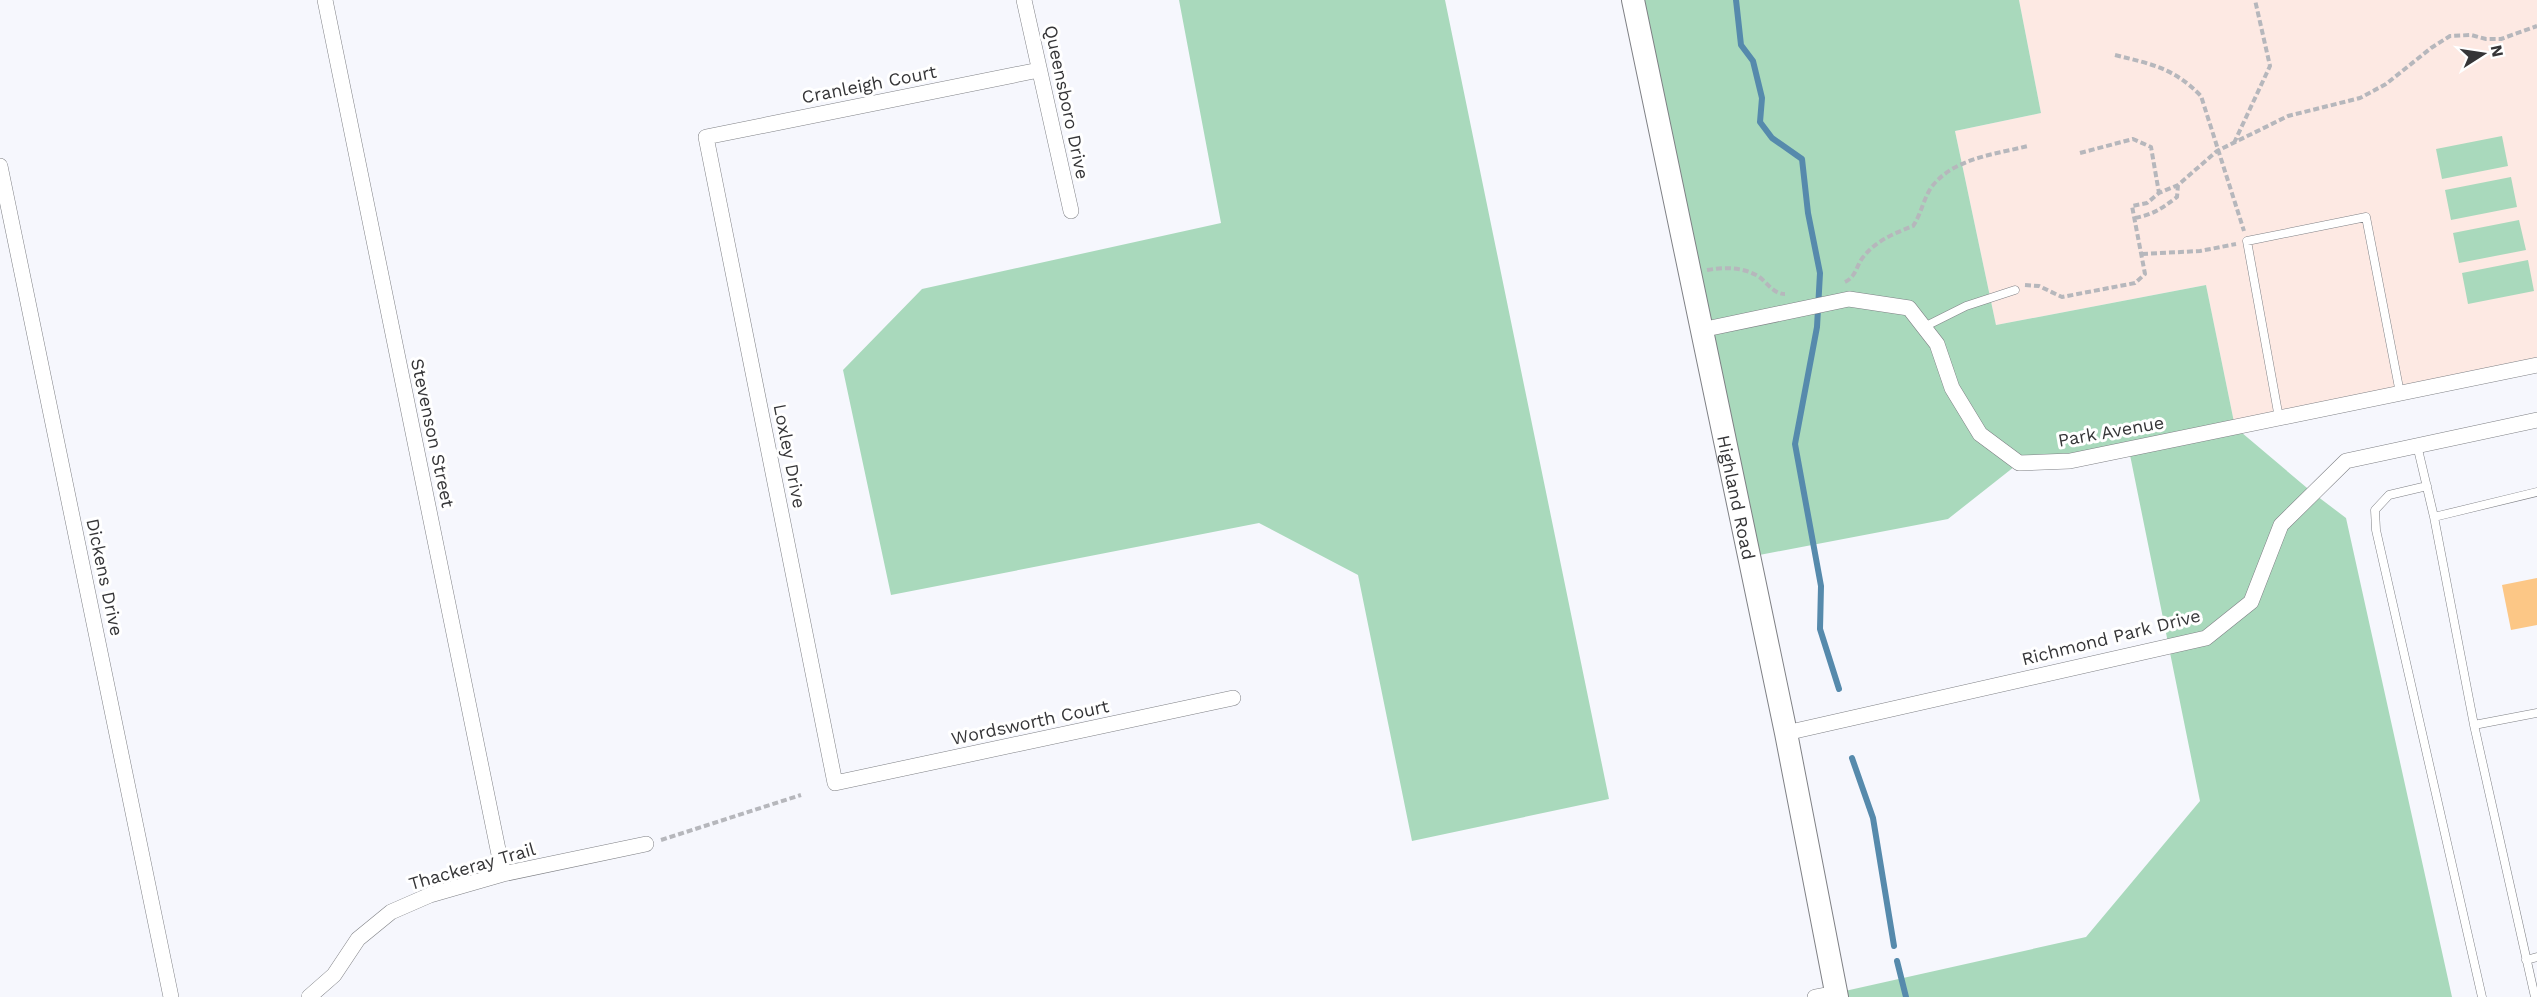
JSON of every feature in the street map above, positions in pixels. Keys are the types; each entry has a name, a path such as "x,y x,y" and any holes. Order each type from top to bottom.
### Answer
{"street":[{"name":"Stevenson Street","path":"325,0 503,874"},
{"name":"Queensboro Drive","path":"1024,0 1071,212"},
{"name":"Highland Road","path":"1633,0 1786,733 1830,996"},
{"name":"Cranleigh Court","path":"706,137 1039,70"},
{"name":"Loxley Drive","path":"706,137 835,783"},
{"name":"Dickens Drive","path":"0,166 171,997"},
{"name":"Park Avenue","path":"1701,330 1849,298 1909,308 1937,344 1952,388 1980,434 2019,463 2070,462 2537,365"},
{"name":"Richmond Park Drive","path":"1786,733 2206,638 2251,602 2281,525 2346,461 2537,420"},
{"name":"Wordsworth Court","path":"835,783 1233,698"},
{"name":"Thackeray Trail","path":"309,997 334,975 358,939 392,912 430,895 503,874 646,844"}],"lane":[{"path":"2279,418 2247,241 2366,217 2400,393"},
{"path":"1924,327 1966,306 2015,290"},
{"path":"2417,445 2434,517 2474,725 2535,997"},
{"path":"2427,486 2389,495 2375,510 2376,530 2482,997"},
{"path":"2434,517 2537,492"},
{"path":"2474,725 2537,713"},
{"path":"2526,960 2537,957"}],"path":[{"path":"2234,143 2270,66 2255,0"},
{"path":"2015,290 2023,290 2026,284 2039,286 2062,297 2135,283 2145,274 2132,206 2147,204 2159,193 2178,185 2217,151 2288,116 2360,98 2386,84 2450,36 2471,35 2486,39 2501,39 2537,26"},
{"path":"2115,55 2160,67 2186,79 2201,96 2247,241 2200,251 2142,254"},
{"path":"2080,153 2133,140 2151,147 2159,193"},
{"path":"1839,283 1854,277 1863,256 1886,237 1913,226 1932,185 1947,172 1969,160 2028,146"},
{"path":"2134,218 2155,213 2167,205 2177,197 2178,185"},
{"path":"1704,270 1732,267 1758,276 1779,294 1790,294"},
{"path":"646,844 690,833 801,795"}],"shaded area":[{"path":"2019,0 2537,0 2537,365 2235,427 2206,285 1996,325 1955,131 2041,113"}],"green space":[{"path":"1179,0 1445,0 1609,799 1412,841 1358,575 1259,523 891,595 843,370 922,289 1221,223"},
{"path":"1633,0 2019,0 2041,113 1955,131 1996,325 2206,285 2235,427 2346,518 2452,997 1837,997 1836,993 2086,937 2200,801 2129,450 2019,463 1948,519 1749,557"},
{"path":"2502,136 2508,166 2442,179 2436,149"},
{"path":"2511,177 2517,207 2451,220 2445,190"},
{"path":"2519,220 2526,250 2459,263 2453,233"},
{"path":"2528,260 2534,291 2468,304 2462,273"}],"building":[{"path":"2537,578 2537,625 2511,630 2502,585"}],"waterway":[{"path":"1736,0 1741,45 1753,61 1762,98 1760,122 1772,138 1802,159 1808,213 1820,273 1817,327 1795,444 1821,586 1820,629 1839,689"},
{"path":"1852,758 1873,818 1894,946"},
{"path":"1897,961 1906,997"}]}
